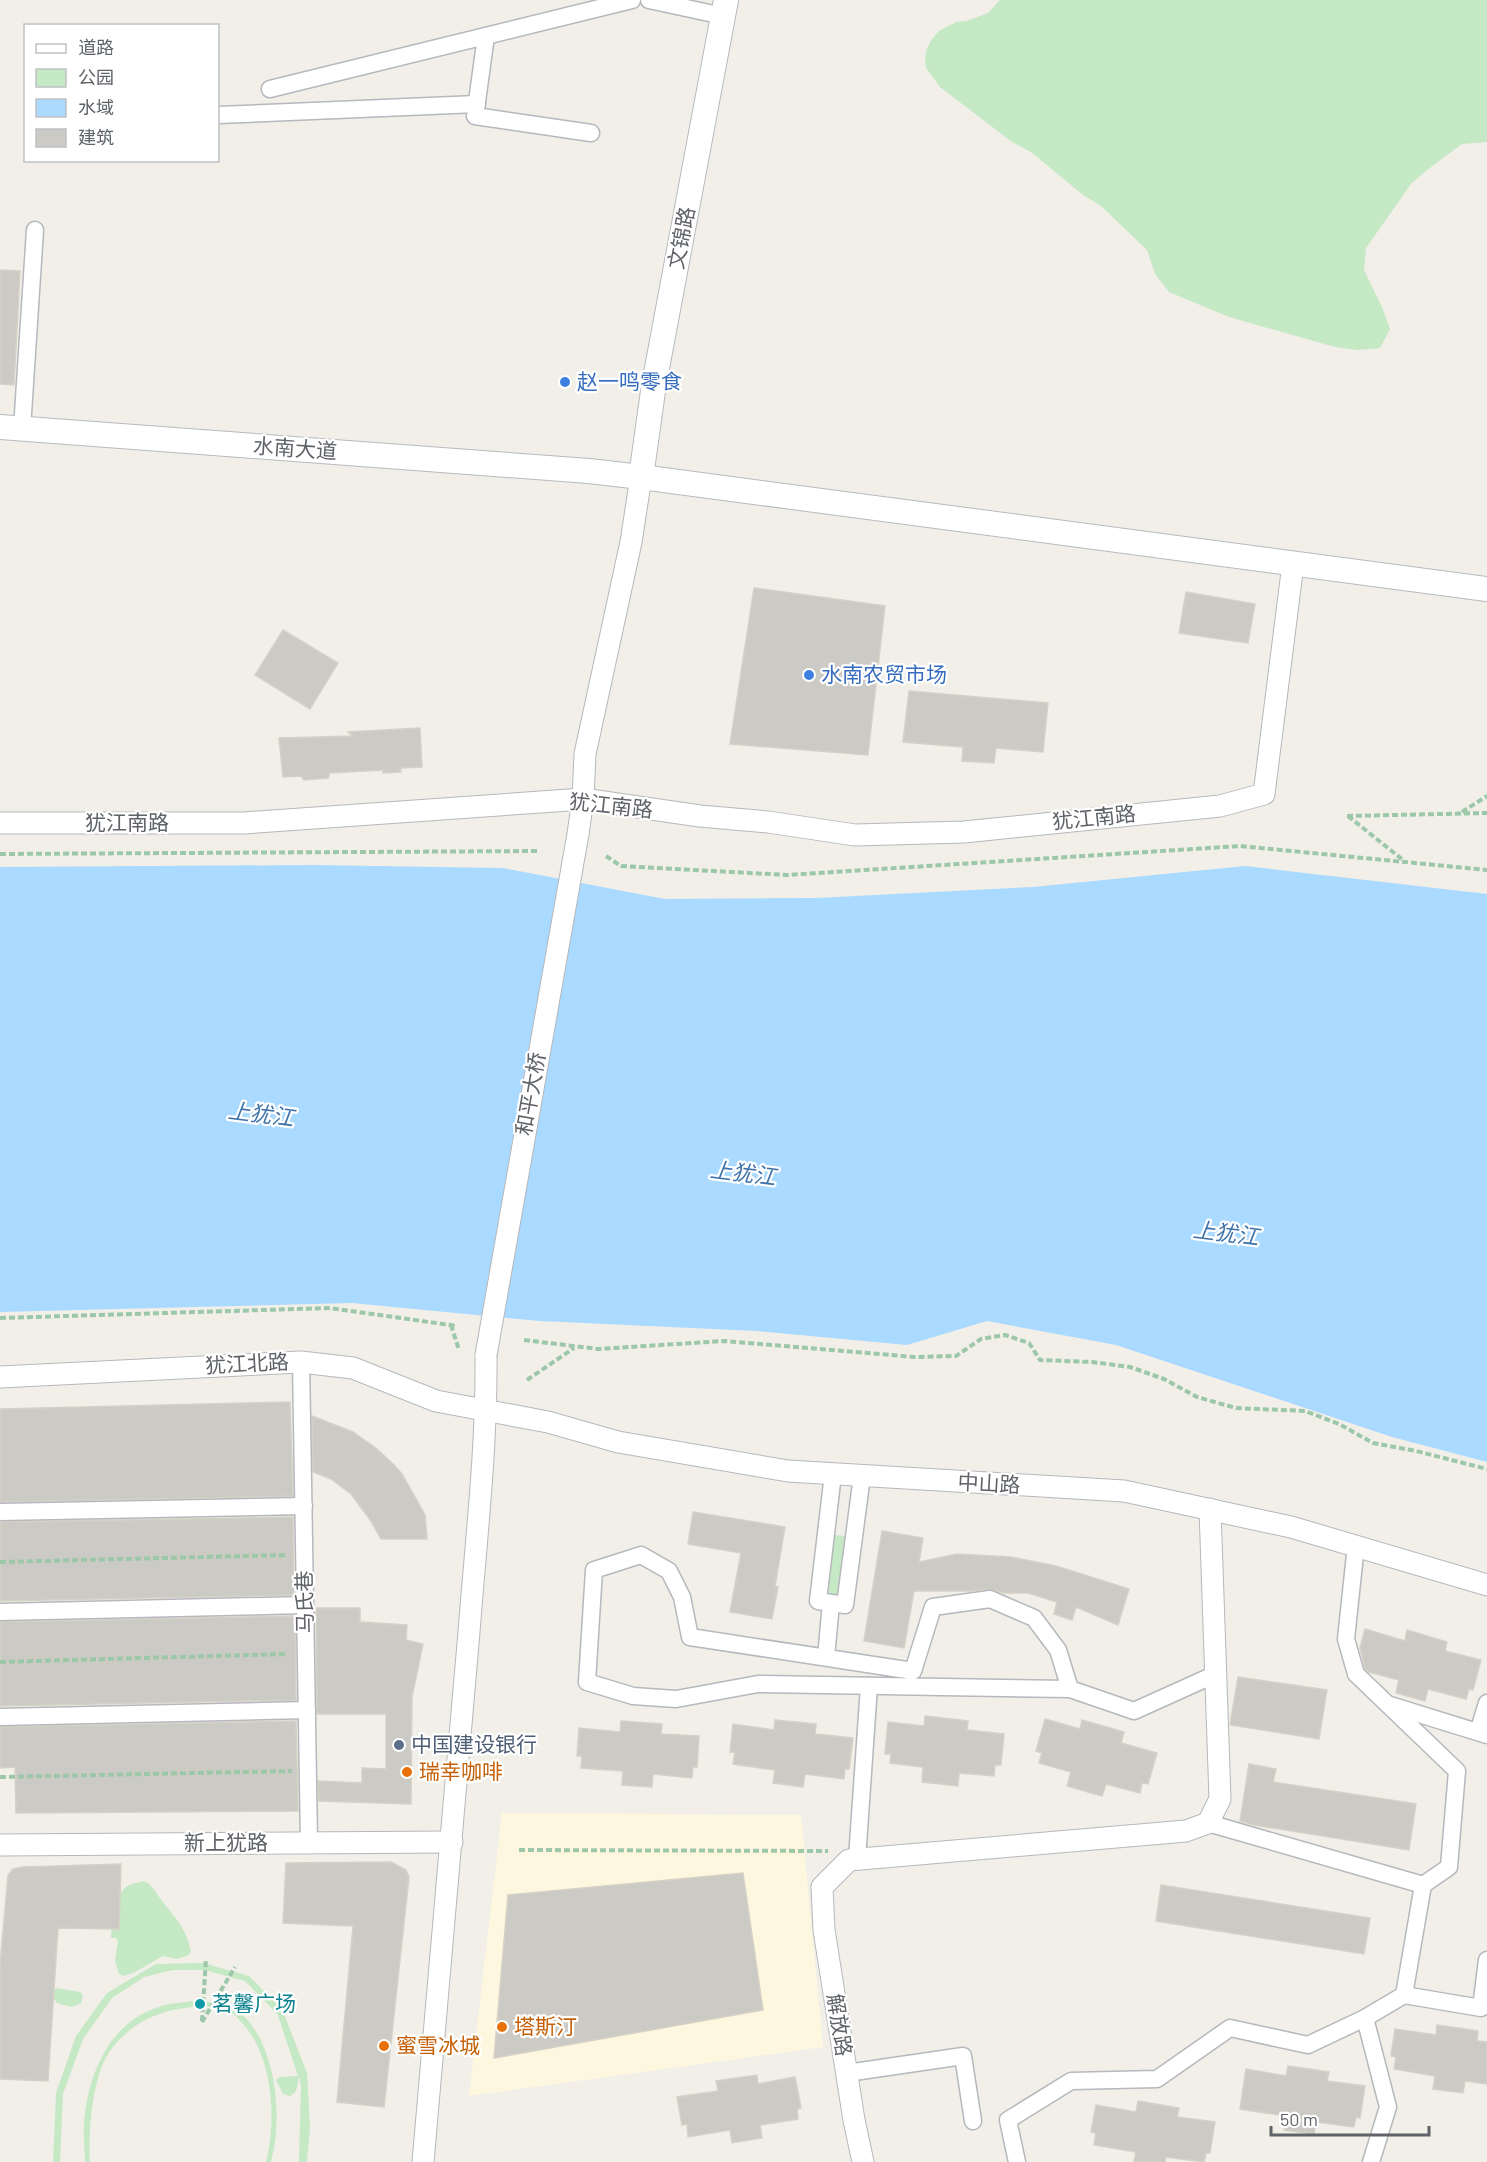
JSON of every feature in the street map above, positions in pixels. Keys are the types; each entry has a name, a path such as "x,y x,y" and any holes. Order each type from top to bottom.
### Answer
{"main road":[{"name":"文锦路","path":"641,477 654,384 725,8"},
{"name":"水南大道","path":"11,428 589,471 1487,589"}],"street":[{"path":"270,89 632,0"},
{"path":"649,0 725,8"},
{"path":"486,36 475,116 591,133"},
{"path":"219,115 477,104"},
{"path":"11,428 35,230"},
{"name":"和平大桥","path":"423,2162 438,1975 452,1842 486,1410 486,1355 578,834 583,799 585,754 631,542 641,477"},
{"name":"犹江南路","path":"0,824 244,823 583,799 700,816 768,822 855,836 964,832 1221,806 1264,794 1293,564"},
{"name":"犹江北路","path":"0,1377 301,1362 353,1368 436,1401 486,1410"},
{"name":"马氏巷","path":"301,1362 309,1842"},
{"name":"中山路","path":"486,1410 548,1422 618,1442 788,1471 1124,1491 1291,1527 1487,1585"},
{"path":"833,1474 818,1601 845,1605 862,1476"},
{"path":"0,1512 304,1506"},
{"path":"1208,1823 1220,1799 1210,1509"},
{"path":"1356,1545 1346,1639 1356,1674 1457,1771 1449,1867 1423,1885 1404,1995"},
{"path":"1070,1689 1058,1650 1034,1618 990,1599 933,1607 913,1671 690,1637 682,1597 669,1571 641,1555 594,1570 587,1682 633,1696 675,1699 758,1684 1070,1689 1134,1711 1216,1674"},
{"path":"826,1657 831,1603"},
{"path":"0,1612 305,1605"},
{"path":"869,1686 857,1859 1186,1831 1208,1823 1423,1885"},
{"path":"1387,1704 1483,1734 1487,1703"},
{"path":"0,1718 307,1710"},
{"name":"新上犹路","path":"0,1845 452,1842"},
{"name":"解放路","path":"857,1859 849,1860 822,1887 824,1930 863,2162"},
{"path":"1017,2162 1008,2120 1071,2080 1157,2079 1230,2028 1308,2045 1365,2018 1404,1995 1481,2008 1487,1960"},
{"path":"1365,2018 1388,2107 1371,2162"},
{"path":"847,2073 963,2056 973,2121"}],"path":[{"path":"1461,813 1487,796"},
{"path":"1405,862 1347,816 1487,813"},
{"path":"606,856 621,866 787,875 1240,846 1487,870"},
{"path":"0,854 539,851"},
{"path":"0,1318 330,1308 457,1326"},
{"path":"451,1325 459,1350"},
{"path":"524,1340 598,1350 724,1341 914,1357 956,1356 981,1339 1005,1335 1029,1343 1040,1360 1092,1362 1130,1367 1164,1379 1197,1397 1226,1406 1305,1412 1339,1424 1373,1443 1487,1469"},
{"path":"527,1380 575,1347"},
{"path":"0,1562 305,1555"},
{"path":"0,1662 306,1654"},
{"path":"0,1777 308,1771"},
{"path":"519,1850 829,1851"},
{"path":"206,1959 202,2022 235,1967"}],"shaded area":[{"path":"502,1813 801,1815 823,2047 469,2096"}],"green space":[{"path":"1000,0 1487,0 1487,142 1462,144 1411,184 1366,248 1364,270 1390,329 1380,348 1358,350 1335,347 1229,317 1169,292 1155,274 1147,250 1101,206 1083,195 1031,152 1012,142 940,87 926,68 927,48 932,39 939,31 956,22 967,21 988,13"},
{"path":"833,1535 847,1536 840,1597 826,1595"},
{"path":"144,1881 152,1887 180,1924 191,1951 189,1955 177,1959 163,1956 124,1976 119,1974 115,1960 118,1942 116,1938 111,1938 114,1914 117,1901 124,1889"},
{"path":"203,1963 249,1976 282,2009 307,2073 310,2127 307,2162 299,2162 301,2085 299,2077 296,2090 290,2096 283,2094 276,2080 280,2077 298,2076 278,2015 245,1981 205,1970 173,1970 144,1977 112,1998 83,2039 63,2094 60,2162 53,2162 56,2093 76,2036 107,1993 156,1964"},
{"path":"57,1988 80,1992 83,1995 81,2003 72,2007 57,2003 52,1996"},
{"path":"192,2001 215,2002 232,2007 250,2024 261,2040 274,2081 276,2102 275,2144 271,2162 266,2162 271,2127 270,2089 260,2052 252,2036 235,2015 220,2008 206,2006 159,2014 140,2023 116,2043 104,2062 95,2089 92,2105 90,2162 85,2162 86,2106 96,2070 104,2053 114,2038 142,2014 163,2006"}],"water":[{"name":"上犹江","path":"313,865 503,868 665,899 816,898 1033,887 1245,866 1487,894 1487,1462 1392,1437 1116,1345 987,1321 907,1345 757,1331 540,1321 352,1303 0,1312 0,867"}],"building":[{"path":"0,270 20,271 14,385 0,384"},
{"name":"水南农贸市场","path":"754,588 885,606 868,755 730,744"},
{"path":"1186,592 1255,604 1248,643 1179,633"},
{"path":"283,630 338,663 310,709 255,675"},
{"path":"909,691 1048,703 1043,752 996,748 994,763 962,761 963,747 903,742"},
{"path":"420,728 422,767 400,768 401,772 383,773 383,770 330,773 328,778 304,780 301,776 283,777 279,738 353,736 348,732"},
{"path":"290,1402 293,1496 0,1502 0,1409"},
{"path":"312,1416 353,1432 377,1449 394,1465 402,1474 425,1515 427,1539 381,1539 351,1494 331,1479 313,1472"},
{"path":"693,1512 785,1527 772,1619 730,1612 741,1553 688,1544"},
{"path":"293,1517 294,1595 0,1601 0,1522"},
{"path":"882,1531 923,1538 919,1562 957,1554 1011,1557 1056,1566 1129,1589 1118,1625 1076,1607 1072,1620 1054,1614 1057,1602 1028,1593 1004,1593 989,1589 914,1591 904,1648 864,1641"},
{"path":"316,1608 360,1608 360,1622 407,1625 406,1640 423,1644 412,1697 411,1804 319,1801 318,1781 362,1783 362,1768 386,1769 386,1714 317,1714"},
{"path":"295,1616 296,1700 0,1706 0,1622"},
{"path":"1365,1629 1405,1641 1407,1630 1447,1642 1445,1651 1481,1660 1473,1690 1469,1689 1466,1699 1428,1689 1425,1701 1396,1693 1399,1680 1369,1672 1365,1668 1360,1648"},
{"path":"1238,1677 1327,1690 1319,1739 1230,1725"},
{"path":"925,1716 968,1721 967,1730 1004,1734 1001,1765 995,1765 994,1776 959,1773 958,1786 922,1782 923,1767 890,1763 891,1754 885,1754 888,1722 924,1726"},
{"path":"1045,1719 1080,1729 1082,1720 1124,1732 1121,1743 1157,1753 1148,1784 1142,1783 1140,1793 1106,1784 1102,1796 1067,1786 1071,1772 1039,1763 1042,1753 1036,1751"},
{"path":"775,1720 816,1724 815,1734 853,1738 849,1769 845,1769 844,1779 805,1774 803,1787 773,1783 775,1770 733,1764 735,1752 730,1752 733,1724 774,1730"},
{"path":"296,1721 298,1811 16,1813 15,1767 0,1768 0,1727"},
{"path":"621,1721 662,1724 661,1734 699,1736 697,1767 693,1767 692,1778 653,1774 652,1787 622,1785 623,1771 581,1768 582,1756 577,1756 579,1728 620,1732"},
{"path":"1249,1764 1276,1769 1273,1782 1416,1804 1409,1850 1240,1821"},
{"path":"391,1862 406,1870 409,1877 384,2107 337,2102 353,1926 283,1923 286,1863"},
{"path":"121,1864 119,1929 58,1928 48,2081 0,2079 0,1965 8,1875 13,1869 22,1867"},
{"path":"743,1873 763,2010 494,2058 508,1895"},
{"path":"1161,1885 1370,1918 1364,1954 1156,1921"},
{"path":"1437,2025 1478,2031 1477,2041 1487,2042 1487,2084 1465,2081 1463,2093 1433,2089 1435,2076 1394,2069 1396,2057 1391,2056 1395,2029 1436,2035"},
{"path":"1288,2066 1329,2072 1327,2081 1365,2086 1360,2118 1356,2117 1354,2127 1316,2122 1314,2134 1284,2130 1286,2116 1240,2109 1246,2069 1286,2076"},
{"path":"757,2075 758,2084 795,2077 801,2108 797,2109 798,2119 760,2125 762,2138 732,2143 730,2130 688,2137 687,2124 682,2125 677,2097 718,2091 716,2081"},
{"path":"1138,2101 1179,2108 1177,2117 1215,2122 1210,2153 1206,2153 1204,2162 1166,2157 1165,2162 1134,2162 1136,2152 1094,2145 1096,2133 1091,2132 1096,2105 1136,2112"}],"place":[{"name":"赵一鸣零食","path":"565,382"},
{"name":"水南农贸市场","path":"809,675"},
{"name":"中国建设银行","path":"399,1745"},
{"name":"瑞幸咖啡","path":"407,1772"},
{"name":"茗馨广场","path":"200,2004"},
{"name":"塔斯汀","path":"502,2027"},
{"name":"蜜雪冰城","path":"384,2046"}]}
